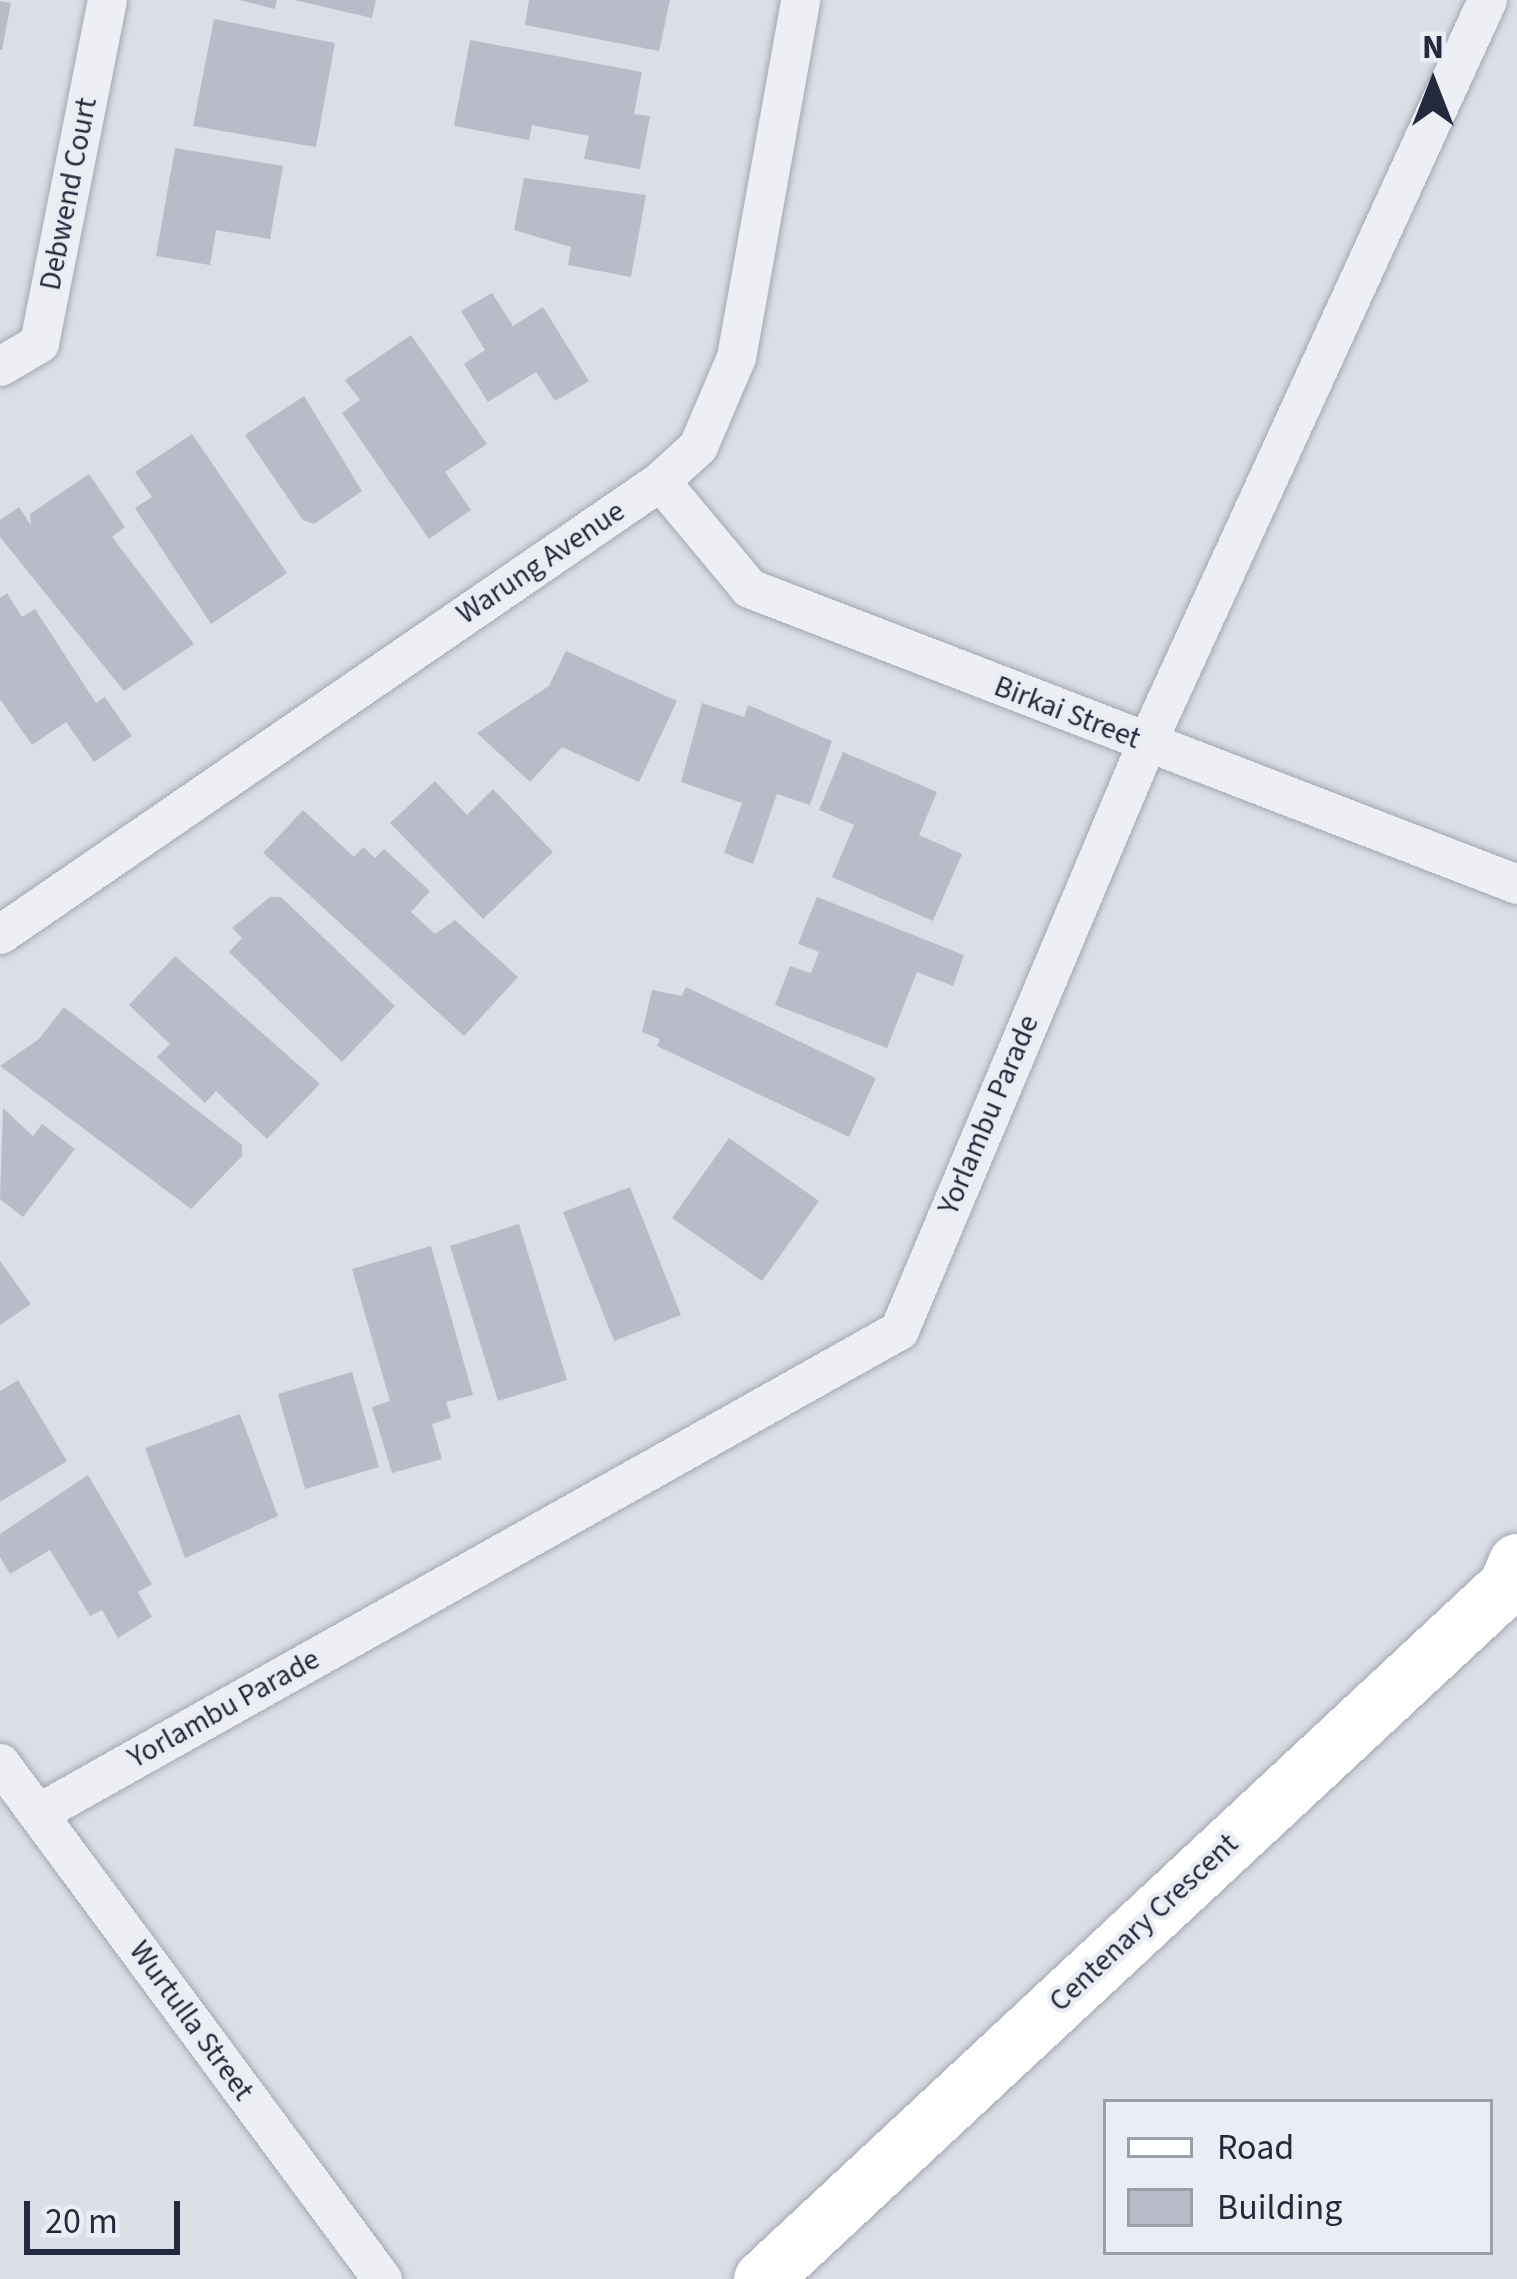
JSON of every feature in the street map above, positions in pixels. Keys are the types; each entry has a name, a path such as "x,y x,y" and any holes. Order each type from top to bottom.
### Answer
{"street":[{"name":"Debwend Court","path":"0,365 39,343 107,0"},
{"name":"Warung Avenue","path":"0,934 660,481 698,446 736,357 800,0"},
{"name":"Yorlambu Parade","path":"38,1814 898,1330 1146,744 1487,0"},
{"name":"Birkai Street","path":"660,481 749,588 1517,884"},
{"name":"Centenary Crescent","path":"762,2279 1507,1585 1517,1562"},
{"name":"Wurtulla Street","path":"0,1763 382,2279"}],"building":[{"path":"239,0 277,0 275,9"},
{"path":"294,0 376,0 372,18"},
{"path":"529,0 670,0 659,51 525,25"},
{"path":"0,1 11,3 2,50 0,50"},
{"path":"214,19 335,43 316,147 193,126"},
{"path":"470,40 642,72 634,114 650,116 640,169 584,159 589,136 532,125 529,140 454,126"},
{"path":"175,148 283,166 270,239 216,230 210,265 156,256"},
{"path":"524,178 646,195 631,277 568,265 571,247 514,230"},
{"path":"492,293 513,326 543,307 589,381 555,401 536,372 488,402 464,364 485,350 461,311"},
{"path":"411,335 487,444 445,472 471,510 429,539 342,413 360,400 345,380"},
{"path":"304,396 362,491 314,524 303,520 245,435"},
{"path":"192,434 287,573 211,624 135,508 152,497 135,472"},
{"path":"89,474 125,527 112,537 194,644 124,691 0,537 0,520 19,507 31,525 30,514"},
{"path":"7,593 22,617 35,609 96,703 105,697 132,736 94,762 66,722 32,745 0,699 0,598"},
{"path":"566,651 677,701 639,782 562,747 530,782 477,733 549,686"},
{"path":"702,703 744,717 748,705 832,741 810,805 777,794 753,864 724,853 742,803 681,782"},
{"path":"843,752 937,792 919,835 962,854 933,921 832,877 854,825 819,810"},
{"path":"435,781 467,815 493,789 553,852 483,919 390,823"},
{"path":"303,810 354,857 363,847 375,858 384,849 430,891 411,912 435,934 455,920 518,977 464,1036 263,853"},
{"path":"270,897 281,897 395,1006 342,1062 229,952 242,938 232,928"},
{"path":"817,897 964,955 953,986 917,972 887,1048 775,1005 790,966 811,973 819,952 798,944"},
{"path":"175,956 320,1084 267,1139 216,1091 205,1103 157,1057 170,1044 129,1005"},
{"path":"686,987 876,1078 849,1137 657,1046 660,1039 642,1032 652,990 682,996"},
{"path":"64,1007 242,1145 242,1156 191,1209 0,1066 39,1039"},
{"path":"3,1108 33,1136 42,1124 75,1149 23,1217 0,1199"},
{"path":"729,1138 819,1201 762,1281 672,1218"},
{"path":"630,1187 681,1315 614,1341 563,1212"},
{"path":"519,1224 567,1380 498,1401 450,1246"},
{"path":"431,1246 473,1395 446,1402 451,1418 432,1424 442,1459 392,1473 372,1407 390,1401 352,1269"},
{"path":"0,1261 31,1304 0,1325"},
{"path":"352,1372 379,1467 305,1489 278,1394"},
{"path":"18,1380 67,1461 0,1502 0,1391"},
{"path":"240,1414 278,1516 185,1558 145,1448"},
{"path":"88,1475 152,1584 138,1592 152,1617 118,1638 102,1610 90,1616 50,1550 10,1574 0,1557 0,1534"}]}
